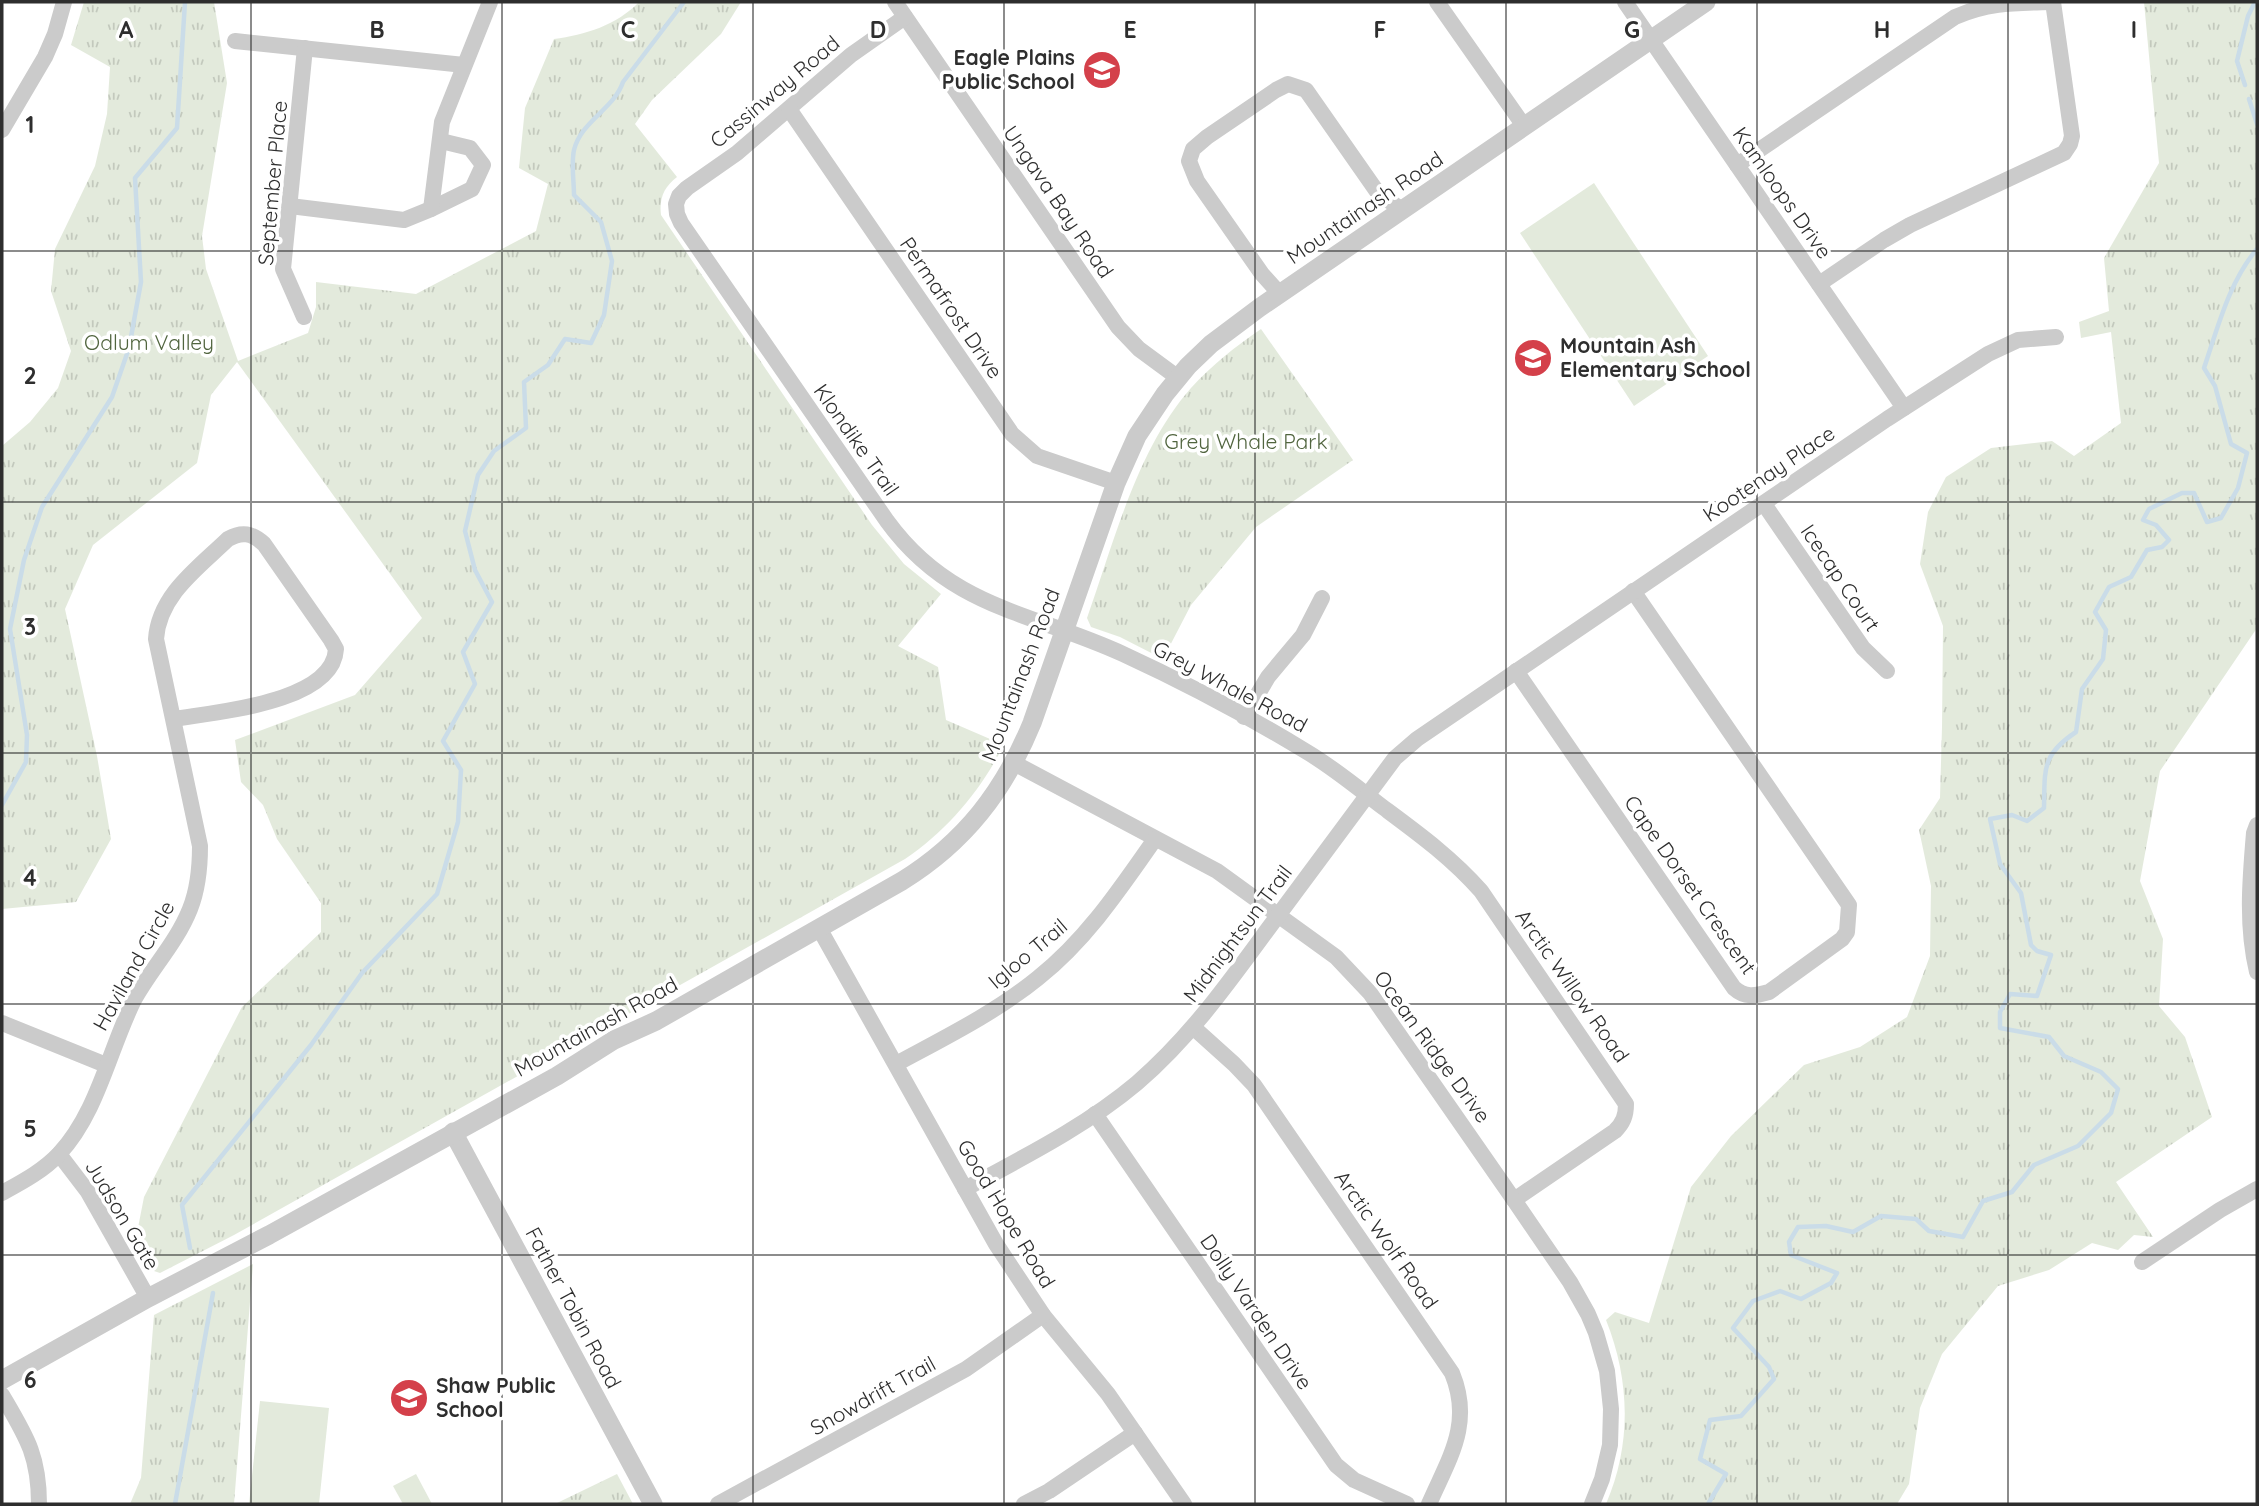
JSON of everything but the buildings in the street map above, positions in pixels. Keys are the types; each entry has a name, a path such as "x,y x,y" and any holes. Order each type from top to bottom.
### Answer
{"street":[{"path":"3,122 45,57 64,2"},
{"path":"432,209 442,122 490,2"},
{"name":"Ungava Bay Road","path":"895,2 1118,327 1139,349 1177,377"},
{"path":"1437,2 1524,126"},
{"name":"Kamloops Drive","path":"1625,2 1905,408"},
{"name":"Mountainash Road","path":"2,1380 572,1067 614,1040 656,1021 902,881 939,856 974,821 996,793 1014,763 1032,723 1116,483 1137,436 1177,377 1211,344 1280,294 1706,2"},
{"path":"1737,165 1955,17 1982,6 1995,4 2053,2 2072,136 2064,153 1910,225 1819,284"},
{"name":"Cassinway Road","path":"676,204 687,188 737,153 851,55 905,17"},
{"path":"235,41 464,65"},
{"name":"September Place","path":"304,317 284,269 305,48"},
{"path":"1280,294 1262,274 1197,181 1189,160 1193,149 1276,90 1288,85 1306,90 1378,193 1402,210"},
{"name":"Permafrost Drive","path":"789,109 1012,434 1037,456 1116,483"},
{"path":"290,206 404,220 432,209 472,188 483,165 470,148 441,141"},
{"name":"Klondike Trail","path":"676,204 681,223 907,547 932,570 961,589 1064,631"},
{"name":"Kootenay Place","path":"1516,671 1887,419 1988,354 2018,341 2056,337"},
{"name":"Icecap Court","path":"1764,504 1863,648 1887,671"},
{"name":"Haviland Circle","path":"2,1193 59,1154 76,1132 88,1111 136,996 183,923 195,895 200,846 156,639 160,616 173,594 228,539 237,534 256,536 331,640 336,649 332,667 282,699 174,719"},
{"name":"Cape Dorset Crescent","path":"1516,671 1734,988 1746,995 1756,996 1769,992 1842,939 1847,932 1849,905 1633,592"},
{"path":"1244,717 1268,677 1303,635 1322,598"},
{"name":"Grey Whale Road","path":"1064,631 1122,653 1244,717 1309,753 1367,794"},
{"name":"Midnightsun Trail","path":"965,1189 1067,1133 1096,1114 1153,1068 1194,1028 1395,758 1516,671"},
{"name":"Ocean Ridge Drive","path":"1014,763 1217,871 1335,957 1370,993 1579,1297 1596,1333 1605,1362 1610,1401 1610,1445 1602,1479 1592,1504"},
{"name":"Arctic Willow Road","path":"1367,794 1434,845 1481,891 1626,1104 1622,1124 1615,1131 1514,1200"},
{"path":"2257,825 2248,894 2253,957 2257,972"},
{"name":"Igloo Trail","path":"896,1064 995,1009 1038,979 1094,923 1155,839"},
{"name":"Good Hope Road","path":"819,928 996,1244 1043,1315 1108,1394 1184,1504"},
{"path":"2,1023 106,1065"},
{"name":"Arctic Wolf Road","path":"1194,1028 1254,1085 1452,1373 1462,1407 1460,1431 1429,1504"},
{"name":"Dolly Varden Drive","path":"1096,1114 1336,1465 1354,1480 1406,1504"},
{"name":"Father Tobin Road","path":"453,1132 653,1504"},
{"name":"Judson Gate","path":"59,1154 93,1199 148,1298"},
{"path":"2142,1262 2257,1189"},
{"name":"Snowdrift Trail","path":"718,1504 966,1369 1043,1315"},
{"path":"2,1395 34,1455 39,1481 39,1504"},
{"path":"1024,1504 1049,1491 1135,1433"}],"green space":[{"name":"Odlum Valley","path":"84,2 214,2 227,83 202,236 206,269 238,361 308,333 316,307 316,282 416,294 536,231 548,184 519,168 525,108 554,39 600,28 621,17 639,2 741,2 721,34 652,100 635,124 677,177 663,193 661,215 872,525 904,564 941,594 898,646 938,667 946,720 1004,745 962,808 921,848 905,859 234,1235 160,1273 151,1270 135,1243 144,1197 242,1007 321,932 321,903 277,839 263,805 241,782 235,740 355,695 422,618 237,362 211,395 197,463 93,545 65,609 97,756 111,839 76,902 2,909 2,446 30,422 58,388 71,351 51,291 55,249 95,166 107,114 110,67 71,45"},
{"path":"2144,2 2257,2 2257,628 2160,771 2140,881 2163,939 2159,1006 2185,1037 2212,1117 2116,1182 2153,1237 2134,1235 2118,1250 2092,1243 2049,1270 1998,1286 1942,1354 1920,1408 1909,1484 1897,1504 1606,1504 1620,1458 1625,1412 1620,1366 1606,1320 1615,1312 1649,1323 1691,1187 1731,1136 1804,1065 1860,1047 1907,1017 1930,956 1931,886 1919,830 1940,798 1943,626 1920,564 1928,512 1946,477 1991,448 2052,441 2074,456 2121,423 2111,332 2081,338 2079,322 2109,311 2104,258 2159,163"},
{"path":"1594,183 1708,356 1634,406 1520,233"},
{"name":"Grey Whale Park","path":"1261,329 1353,460 1256,527 1191,605 1163,659 1120,637 1091,627 1087,618 1129,497 1141,468 1172,412 1191,388 1224,356"},
{"path":"253,1264 234,1504 130,1504 141,1478 154,1315"},
{"path":"260,1401 329,1408 319,1504 249,1504"},
{"path":"416,1474 432,1504 403,1504 393,1486"},
{"path":"617,1474 633,1504 555,1504"}],"waterway":[{"path":"2,805 26,762 27,735 10,629 24,560 42,507 112,397 129,348 141,282 135,178 177,128 185,2"},
{"path":"190,1248 182,1205 311,1045 362,973 437,894 458,822 461,770 443,741 475,684 463,652 492,602 475,570 465,531 478,475 494,451 526,428 524,382 548,365 565,339 591,343 604,315 612,261 601,222 574,195 574,150 583,131 613,100 623,82 684,2"},
{"path":"2245,85 2237,61 2248,16 2255,2"},
{"path":"2249,99 2257,124"},
{"path":"1708,1504 1726,1474 1700,1459 1710,1420 1741,1416 1774,1379 1769,1367 1733,1328 1753,1301 1780,1291 1801,1299 1831,1283 1837,1273 1791,1255 1789,1242 1798,1227 1826,1226 1853,1232 1881,1216 1916,1219 1929,1231 1963,1237 1983,1201 2012,1192 2034,1165 2078,1146 2111,1113 2118,1089 2101,1072 2064,1056 2049,1037 2000,1028 2000,1012 2010,994 2037,996 2051,955 2037,951 2031,945 2021,893 2000,864 1990,819 2012,815 2027,821 2044,808 2047,764 2056,748 2076,732 2082,689 2103,659 2106,630 2095,612 2109,587 2131,577 2147,550 2162,547 2169,540 2156,525 2143,520 2149,509 2182,493 2194,493 2207,522 2221,518 2238,488 2247,453 2231,444 2215,386 2204,368 2232,290 2257,249"},
{"path":"175,1504 213,1293"}],"place":[{"name":"Eagle Plains Public School","path":"1102,70"},
{"name":"Mountain Ash Elementary School","path":"1533,358"},
{"name":"Shaw Public School","path":"409,1398"}]}
